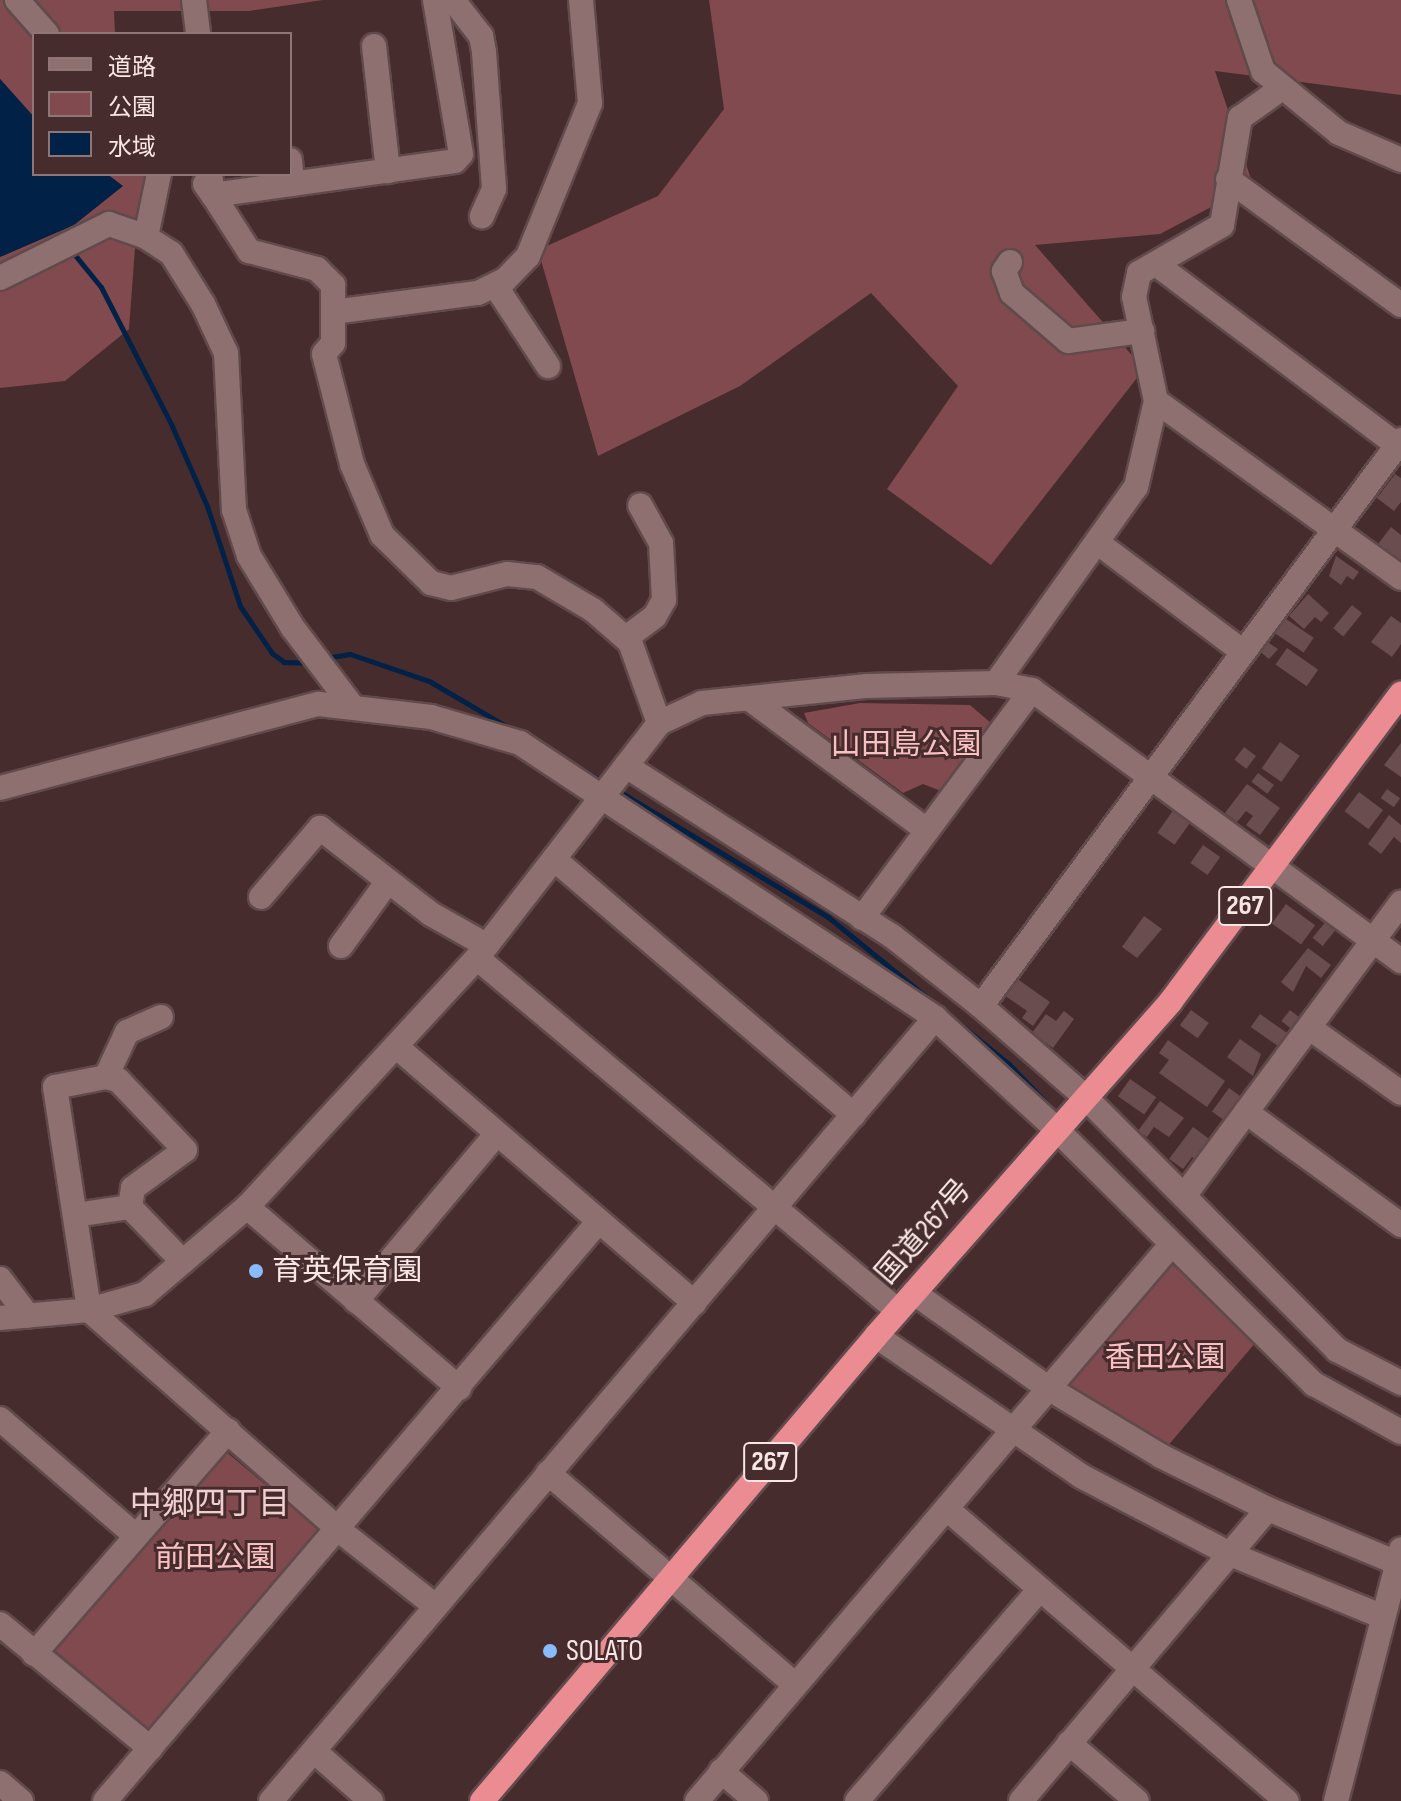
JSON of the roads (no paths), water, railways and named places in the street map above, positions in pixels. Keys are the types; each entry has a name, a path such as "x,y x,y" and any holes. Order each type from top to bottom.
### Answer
{"highway":[{"name":"国道267号","path":"482,1801 876,1336 1171,1001 1274,868 1401,694"}],"street":[{"path":"17,0 45,32"},
{"path":"194,0 198,32"},
{"path":"292,172 388,171 455,161 461,154 446,36 434,10 435,0"},
{"path":"453,0 481,36 484,52 494,189 482,216"},
{"path":"333,312 478,293 495,285 528,256 590,103 581,0"},
{"path":"1239,0 1263,71 1339,133 1400,159"},
{"path":"374,46 388,171"},
{"path":"996,683 1136,487 1156,401 1134,297 1139,273 1222,225 1240,118 1282,88"},
{"path":"146,237 159,176"},
{"path":"266,176 211,185 249,251 317,269 333,285 333,343 324,354 352,464 382,535 431,583 451,588 507,574 537,577 593,610 626,638 659,723"},
{"path":"1228,179 1401,305"},
{"path":"0,278 109,224 146,237 171,253 203,304 226,353 234,510 249,556 293,628 352,706"},
{"path":"1010,262 1004,271 1012,293 1068,341 1142,331"},
{"path":"981,1006 1399,442 1156,264"},
{"path":"495,285 548,366"},
{"path":"1156,401 1401,578"},
{"path":"626,638 655,616 664,600 661,543 640,505"},
{"path":"1098,543 1243,652"},
{"path":"0,1279 8,1319 89,1310 145,1294 247,1207 398,1048 482,952 659,723 702,703 867,686 996,683 1032,690 1401,961"},
{"path":"862,918 925,829 1032,690"},
{"path":"750,699 925,829"},
{"path":"0,788 319,704 431,717 520,743 612,783 862,918 981,1006 1170,1246 1314,1384 1401,1432"},
{"path":"612,783 1184,1196 1337,1350 1401,1383"},
{"path":"261,897 320,828 482,952 774,1208 906,1302 1161,1456 1268,1509 1399,1556 1381,1616 1336,1801"},
{"path":"554,859 854,1115"},
{"path":"341,946 388,881"},
{"path":"1184,1196 1311,1029 1401,903"},
{"path":"106,1077 127,1032 161,1017"},
{"path":"271,1801 434,1605 935,1018"},
{"path":"1311,1029 1401,1093"},
{"path":"398,1048 694,1303"},
{"path":"130,1207 133,1188 185,1150 118,1080 106,1077 55,1087 89,1310 339,1530 434,1605"},
{"path":"1246,1112 1401,1225"},
{"path":"356,1301 496,1135"},
{"path":"75,1215 130,1207"},
{"path":"130,1207 183,1262"},
{"path":"247,1207 459,1388"},
{"path":"105,1801 339,1530 599,1221"},
{"path":"697,1801 1170,1246"},
{"path":"876,1336 1081,1476 1230,1554 1381,1616"},
{"path":"0,1419 136,1536"},
{"path":"34,1654 228,1431"},
{"path":"548,1473 795,1685"},
{"path":"947,1509 1287,1801"},
{"path":"1021,1801 1268,1509"},
{"path":"857,1801 1040,1589"},
{"path":"0,1624 150,1748"},
{"path":"1069,1743 1137,1801"},
{"path":"314,1751 371,1801"},
{"path":"721,1771 756,1801"},
{"path":"0,1783 21,1801"}],"water":[{"path":"0,79 32,115 32,176 110,176 123,186 74,225 0,257"}],"waterway":[{"path":"70,249 101,287 172,426 207,506 240,606 272,653 284,662 308,663"},
{"path":"325,658 350,654 429,681 513,730"},
{"path":"578,767 603,782"},
{"path":"615,789 828,917 1009,1064 1057,1114"},
{"path":"1317,1371 1342,1386"}],"place":[{"name":"育英保育園","path":"256,1271"},
{"name":"SOLATO","path":"550,1651"}],"district":[{"name":"中郷四丁目","path":"210,1505"}],"park label":[{"name":"山田島公園","path":"906,745"},
{"name":"香田公園","path":"1165,1358"},
{"name":"前田公園","path":"215,1558"}]}
